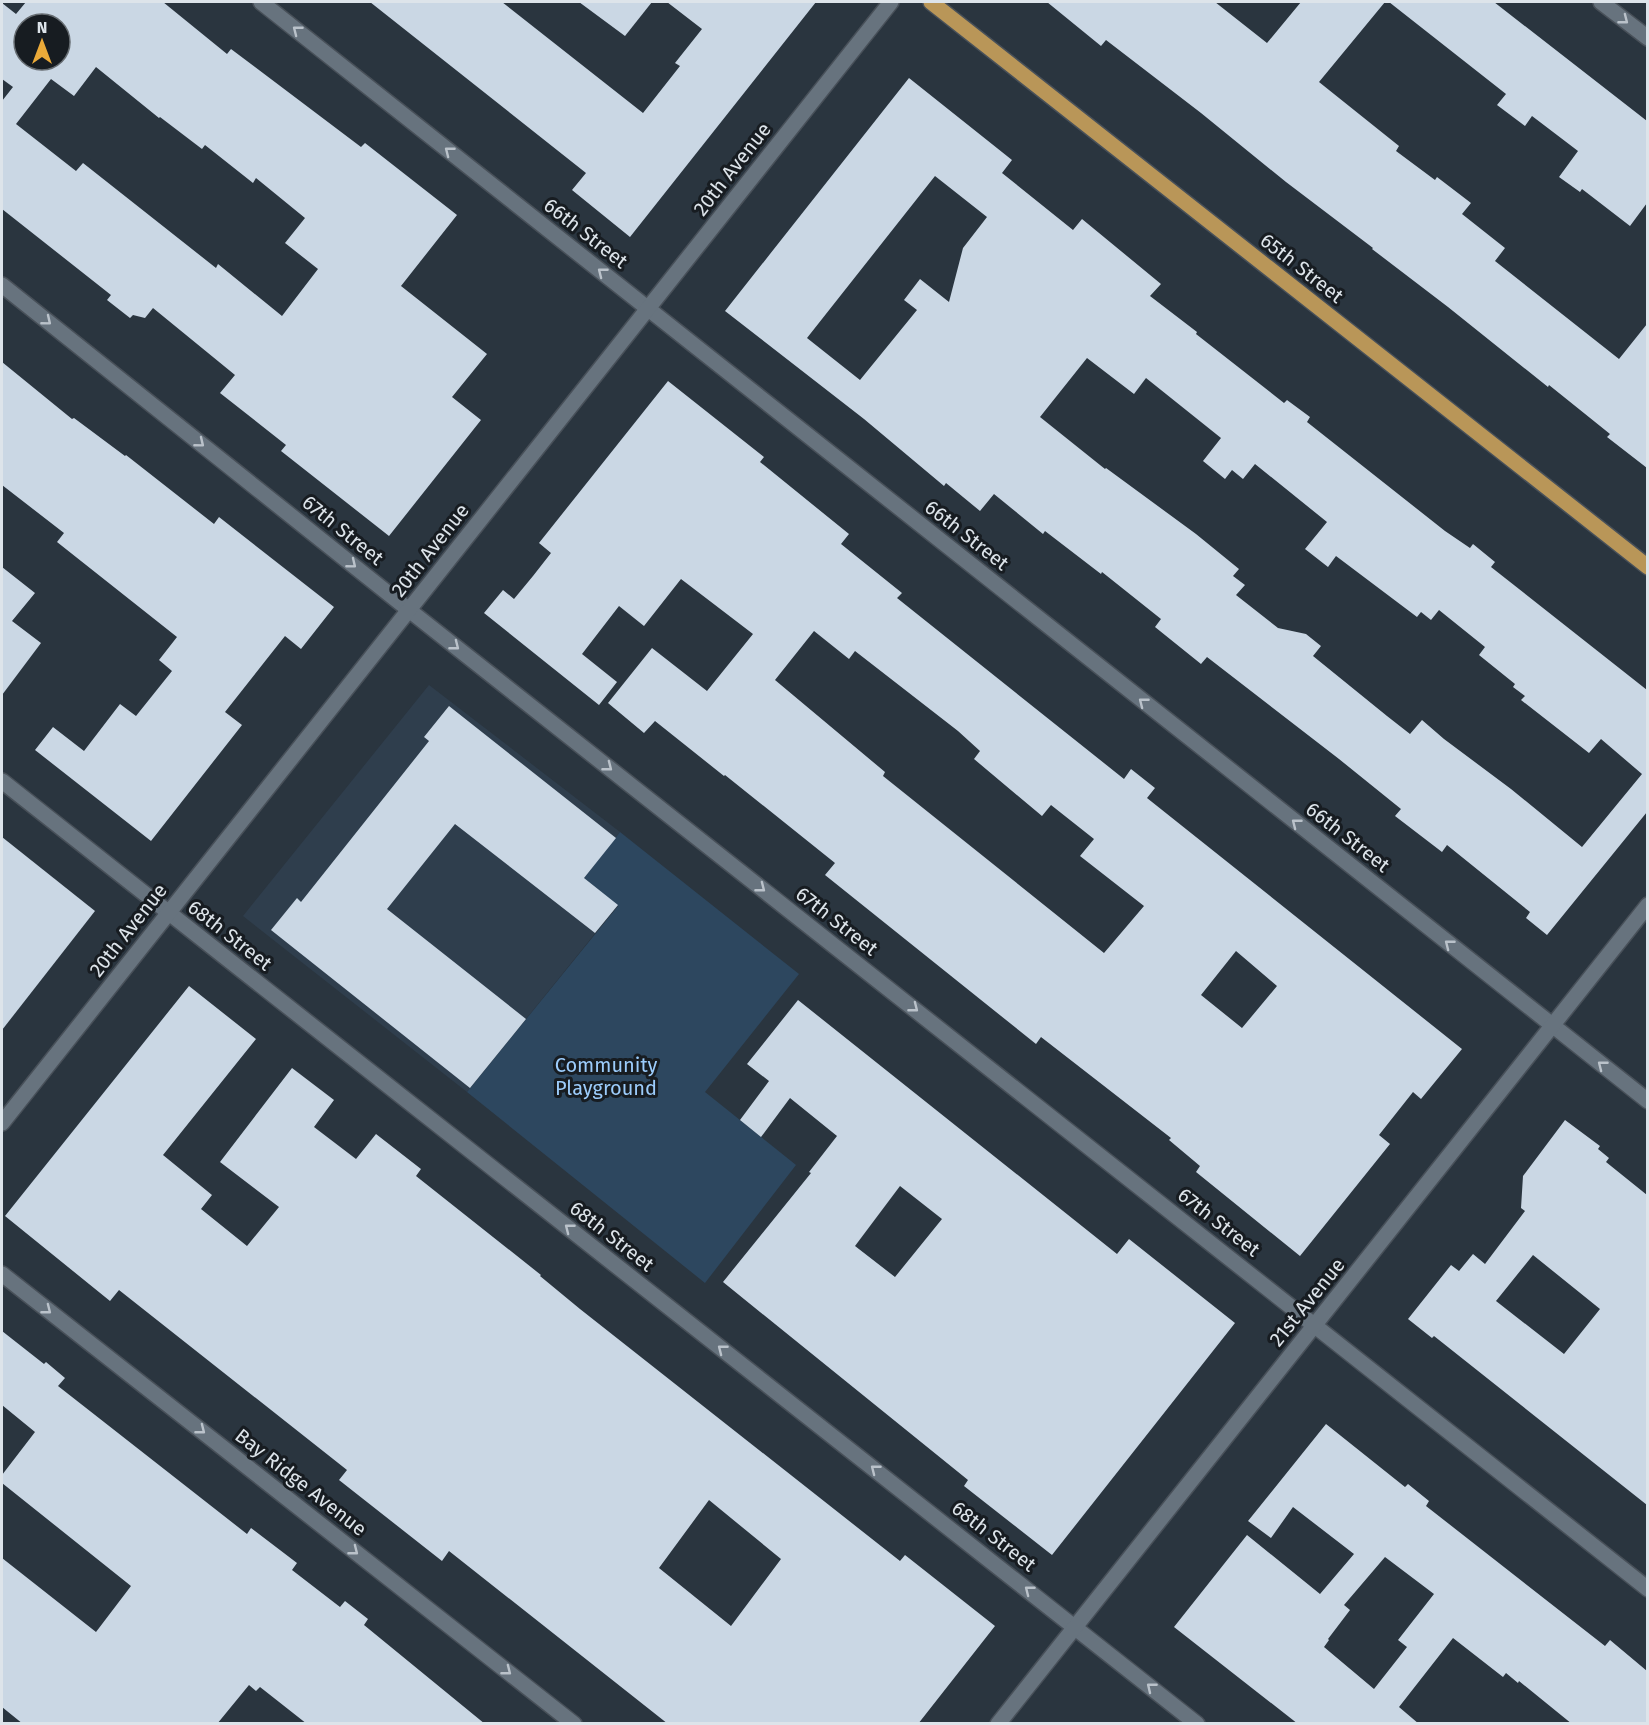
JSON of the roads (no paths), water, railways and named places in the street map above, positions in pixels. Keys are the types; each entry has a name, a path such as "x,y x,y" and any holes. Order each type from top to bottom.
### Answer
{"main road":[{"name":"65th Street","path":"931,2 1647,567"}],"street":[{"name":"66th Street","path":"261,2 1647,1101"},
{"name":"20th Avenue","path":"2,1123 891,2"},
{"path":"1601,2 1647,38"},
{"name":"67th Street","path":"2,285 409,610 1647,1589"},
{"name":"68th Street","path":"2,781 1197,1724"},
{"name":"21st Avenue","path":"998,1724 1647,905"},
{"name":"Bay Ridge Avenue","path":"2,1274 574,1724"}],"park label":[{"name":"Community Playground","path":"606,1076"}]}
